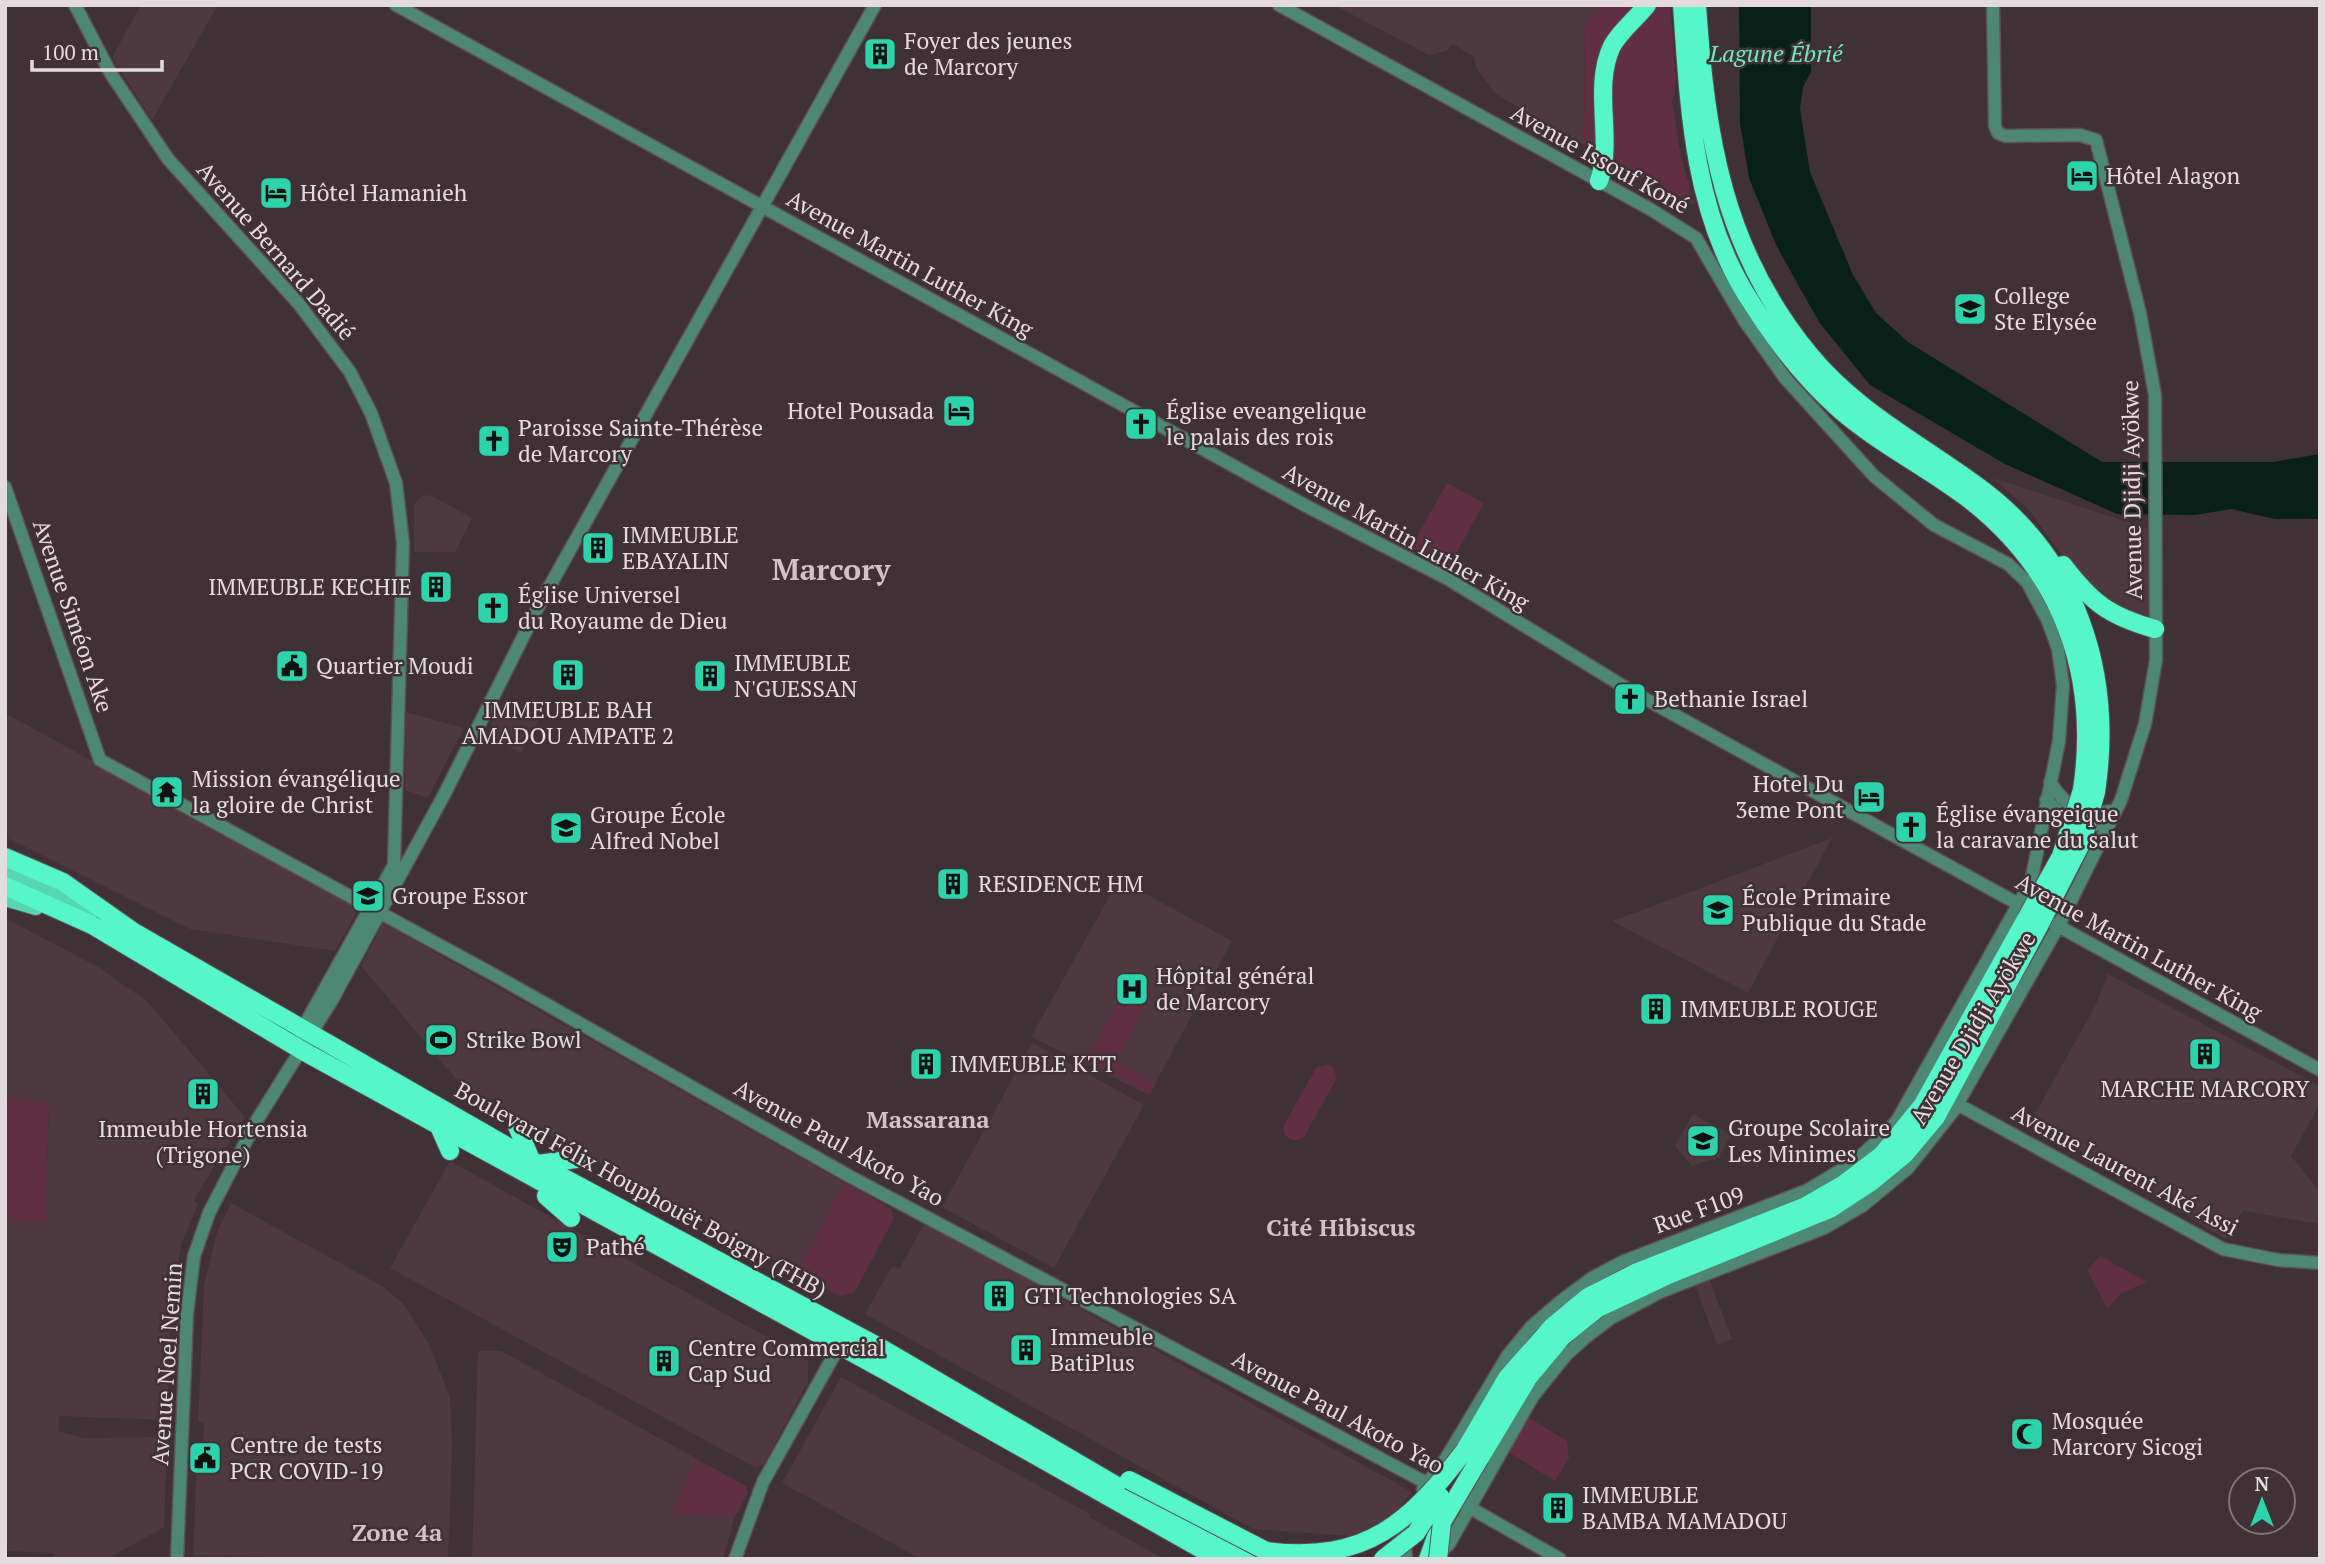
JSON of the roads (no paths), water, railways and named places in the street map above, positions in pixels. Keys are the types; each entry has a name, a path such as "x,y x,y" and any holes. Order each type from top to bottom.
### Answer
{"highway":[{"path":"1600,181 1605,161 1608,58 1618,37 1647,5"},
{"path":"1682,5 1695,154 1714,223 1744,290 1798,366 1839,408 1898,453 1969,499 2006,532 2033,564 2058,607 2083,681 2089,791"},
{"path":"1430,1559 1443,1521 1507,1378 1552,1327 1588,1297 1622,1278 1804,1207 1844,1184 1882,1155 1922,1106 2061,856 2089,791 2102,738 2098,680 2092,653 2068,593 2033,538 1979,486 1906,439 1850,397 1811,356 1774,306 1740,240 1719,176 1706,107 1697,5"},
{"path":"2033,538 2048,545 2078,585 2107,612 2155,629"},
{"path":"6,872 27,865 86,895 134,932"},
{"name":"Boulevard Félix Houphouët Boigny (FHB)","path":"6,872 154,964 298,1048 438,1124 531,1166"},
{"name":"Boulevard Félix Houphouët Boigny (FHB)","path":"134,932 309,1030 531,1166 844,1338 1038,1439 1182,1524 1250,1559"},
{"path":"438,1124 450,1151"},
{"path":"517,1126 531,1166 571,1218"},
{"path":"531,1166 576,1159"},
{"name":"Boulevard Félix Houphouët Boigny (FHB)","path":"844,1338 1121,1505 1219,1559"},
{"path":"1038,1439 1129,1480 1259,1548 1282,1556 1323,1558 1363,1550 1398,1530 1473,1454"},
{"path":"1449,1559 1451,1517 1473,1454"},
{"path":"1121,1505 1197,1559"},
{"path":"1366,1559 1443,1521"},
{"path":"1383,1559 1411,1538 1443,1521"},
{"path":"1438,1559 1443,1521"}],"main road":[{"name":"Boulevard Félix Houphouët Boigny (FHB)","path":"6,872 78,902 134,932"},
{"name":"Boulevard Félix Houphouët Boigny (FHB)","path":"5,898 39,908 154,964"}],"street":[{"name":"Avenue Bernard Dadié","path":"75,5 111,74 168,159 326,338 350,372 371,413 396,483 403,542 397,808 394,865 376,909"},
{"name":"Avenue Martin Luther King","path":"396,5 1310,508 1448,579 1631,691 2028,916 2059,925 2320,1070"},
{"path":"376,909 444,794 538,607 875,5"},
{"name":"Avenue Issouf Koné","path":"1279,5 1672,221 1696,238 1706,250 1744,320 1785,378 1874,477 1934,525 2008,564 2027,582 2048,621 2058,649 2063,685 2059,741 2046,800 2028,916"},
{"name":"Avenue Djidji Ayökwe","path":"1443,1521 1470,1508 1533,1396 1566,1355 1586,1337 1634,1304 1800,1240 1862,1206 1908,1168 1957,1104 2059,925 2113,816 2135,763 2146,724 2156,660 2154,395 2140,313 2096,140 2080,135 2005,136 1998,133 1995,125 1993,5"},
{"name":"Avenue Siméon Ake","path":"5,487 100,760"},
{"name":"Avenue Paul Akoto Yao","path":"100,760 376,909 849,1176 1427,1483 1560,1559"},
{"path":"2050,782 2069,807 2084,813 2113,816"},
{"path":"2046,800 2066,818 2080,825 2091,827 2113,816"},
{"name":"Avenue Noel Nemin","path":"177,1559 187,1314 194,1256 209,1213 228,1173 376,909"},
{"name":"Rue F109","path":"1406,1559 1405,1525 1413,1503 1445,1460 1491,1381 1520,1340 1547,1312 1592,1278 1622,1262 1808,1190 1853,1163 1898,1119 2028,916"},
{"name":"Avenue Laurent Aké Assi","path":"1957,1104 2223,1249 2278,1260 2320,1263"},
{"path":"736,1559 742,1535 770,1468 844,1338"},
{"path":"1445,1460 1455,1478 1486,1478"},
{"path":"1413,1503 1431,1500 1444,1506 1443,1521"}],"water":[{"name":"Lagune Ébrié","path":"1739,5 1811,5 1811,72 1803,87 1800,109 1810,172 1853,275 1876,313 1908,342 2102,462 2273,462 2320,454 2320,519 2275,519 2231,509 2195,515 2117,514 2005,464 1870,385 1819,322 1777,247 1749,178 1740,123"}],"place":[{"name":"Foyer des jeunes de Marcory","path":"880,54"},
{"name":"Hôtel Alagon","path":"2082,176"},
{"name":"Hôtel Hamanieh","path":"276,193"},
{"name":"College Ste Elysée","path":"1970,309"},
{"name":"Hotel Pousada","path":"959,411"},
{"name":"Église eveangelique le palais des rois","path":"1141,424"},
{"name":"Paroisse Sainte-Thérèse de Marcory","path":"494,441"},
{"name":"IMMEUBLE EBAYALIN","path":"598,548"},
{"name":"IMMEUBLE KECHIE","path":"436,587"},
{"name":"Église Universel du Royaume de Dieu","path":"493,608"},
{"name":"Quartier Moudi","path":"292,666"},
{"name":"IMMEUBLE BAH AMADOU AMPATE 2","path":"568,675"},
{"name":"IMMEUBLE N'GUESSAN","path":"710,676"},
{"name":"Bethanie Israel","path":"1630,699"},
{"name":"Mission évangélique la gloire de Christ","path":"167,792"},
{"name":"Hotel Du 3eme Pont","path":"1869,797"},
{"name":"Église évangeique la caravane du salut","path":"1911,827"},
{"name":"Groupe École Alfred Nobel","path":"566,828"},
{"name":"RESIDENCE HM","path":"953,884"},
{"name":"Groupe Essor","path":"368,896"},
{"name":"École Primaire Publique du Stade","path":"1718,910"},
{"name":"Hôpital général de Marcory","path":"1132,989"},
{"name":"IMMEUBLE ROUGE","path":"1656,1009"},
{"name":"Strike Bowl","path":"441,1040"},
{"name":"MARCHE MARCORY","path":"2205,1054"},
{"name":"IMMEUBLE KTT","path":"926,1064"},
{"name":"Immeuble Hortensia (Trigone)","path":"203,1094"},
{"name":"Groupe Scolaire Les Minimes","path":"1703,1141"},
{"name":"Pathé","path":"562,1247"},
{"name":"GTI Technologies SA","path":"999,1296"},
{"name":"Immeuble BatiPlus","path":"1026,1350"},
{"name":"Centre Commercial Cap Sud","path":"664,1361"},
{"name":"Mosquée Marcory Sicogi","path":"2027,1434"},
{"name":"Centre de tests PCR COVID-19","path":"205,1458"},
{"name":"IMMEUBLE BAMBA MAMADOU","path":"1558,1508"}],"district":[{"name":"Marcory","path":"831,570"},
{"name":"Massarana","path":"928,1120"},
{"name":"Cité Hibiscus","path":"1341,1228"},
{"name":"Zone 4a","path":"397,1533"}]}
